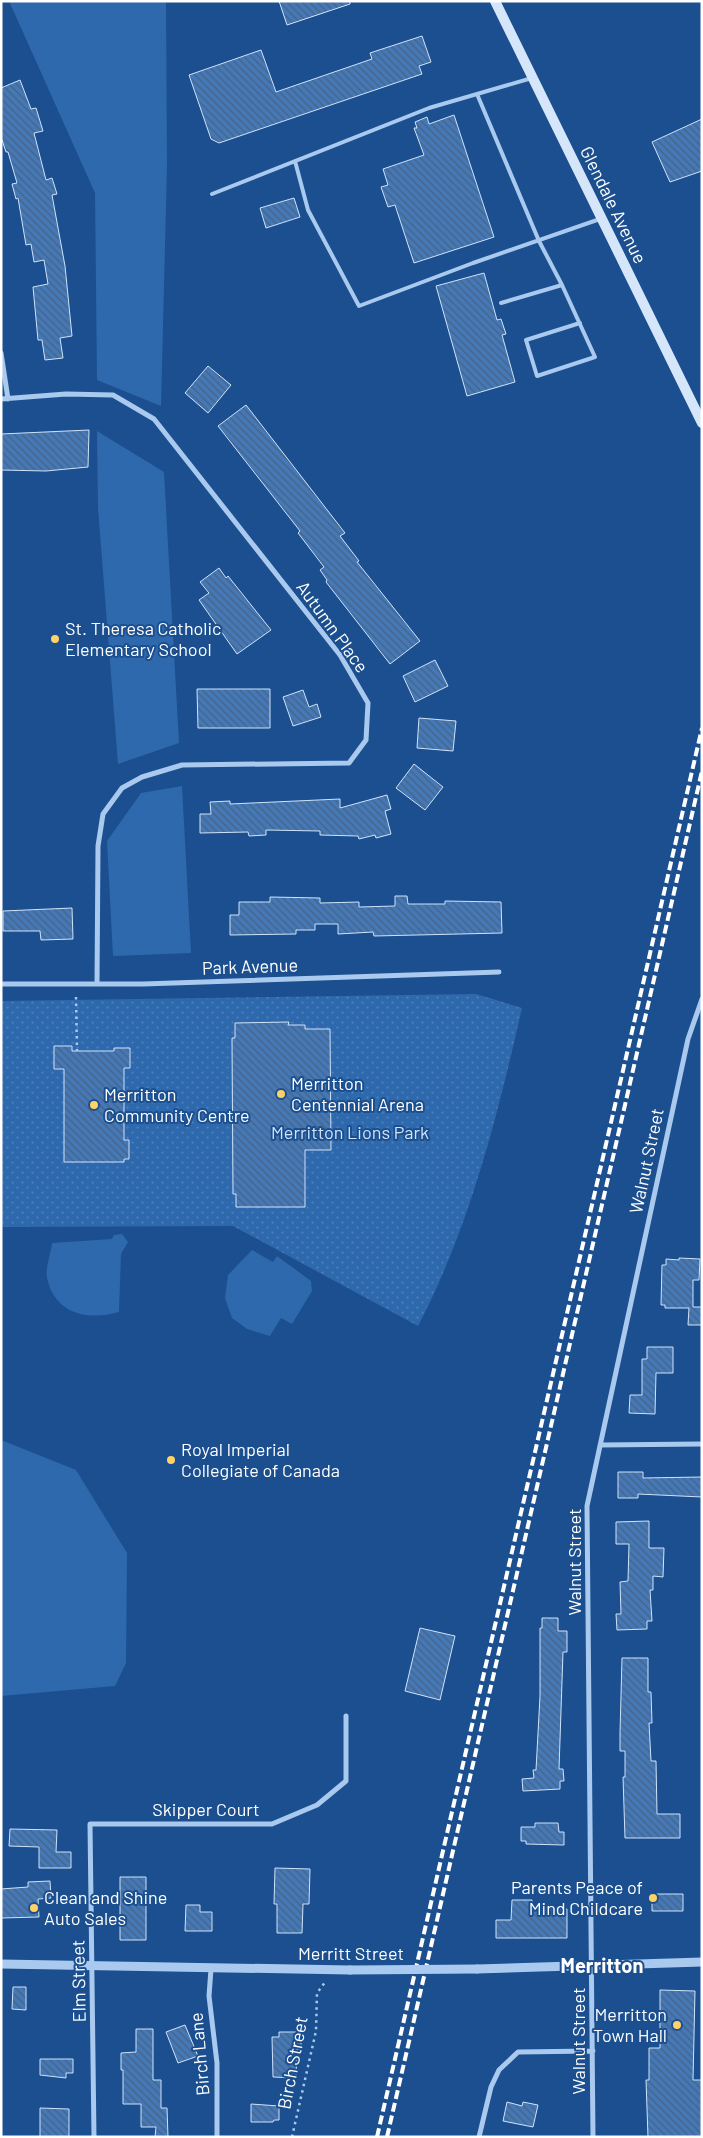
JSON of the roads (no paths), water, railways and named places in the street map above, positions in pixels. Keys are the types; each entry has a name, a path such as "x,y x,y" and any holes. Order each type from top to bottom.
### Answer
{"main road":[{"name":"Glendale Avenue","path":"495,1 702,423"}],"street":[{"path":"1,353 8,399"},
{"name":"Autumn Place","path":"1,399 66,394 113,395 154,419 340,655 368,703 366,740 349,763 182,765 142,777 122,788 104,814 98,846 97,984"},
{"name":"Park Avenue","path":"1,984 97,984 499,972"},
{"name":"Walnut Street","path":"593,2137 593,1965 587,1506 688,1038 702,999"},
{"path":"600,1445 702,1444"},
{"name":"Skipper Court","path":"90,1824 272,1824 317,1805 346,1781 346,1716"},
{"name":"Elm Street","path":"90,1824 94,2137"},
{"name":"Merritt Street","path":"1,1964 350,1970 477,1969 702,1962"},
{"name":"Birch Lane","path":"211,1969 208,1996 217,2063 218,2137"},
{"path":"479,2137 495,2078 499,2070 518,2052 593,2051"}],"lane":[{"path":"212,194 429,108 532,78"},
{"path":"477,94 539,241 562,285 580,323 595,357 537,376 526,340 580,323"},
{"path":"295,161 308,210 359,306 473,263 602,219"},
{"path":"501,303 562,285"}],"railway":[{"path":"377,2137 702,728"},
{"path":"387,2137 702,771"}],"place":[{"name":"St. Theresa Catholic Elementary School","path":"55,639"},
{"name":"Merritton Centennial Arena","path":"281,1094"},
{"name":"Merritton Community Centre","path":"94,1105"},
{"name":"Royal Imperial Collegiate of Canada","path":"171,1460"},
{"name":"Parents Peace of Mind Childcare","path":"653,1898"},
{"name":"Clean and Shine Auto Sales","path":"34,1908"},
{"name":"Merritton Town Hall","path":"677,2025"}],"district":[{"name":"Merritton","path":"602,1966"}],"park label":[{"name":"Merritton Lions Park","path":"350,1133"}]}
